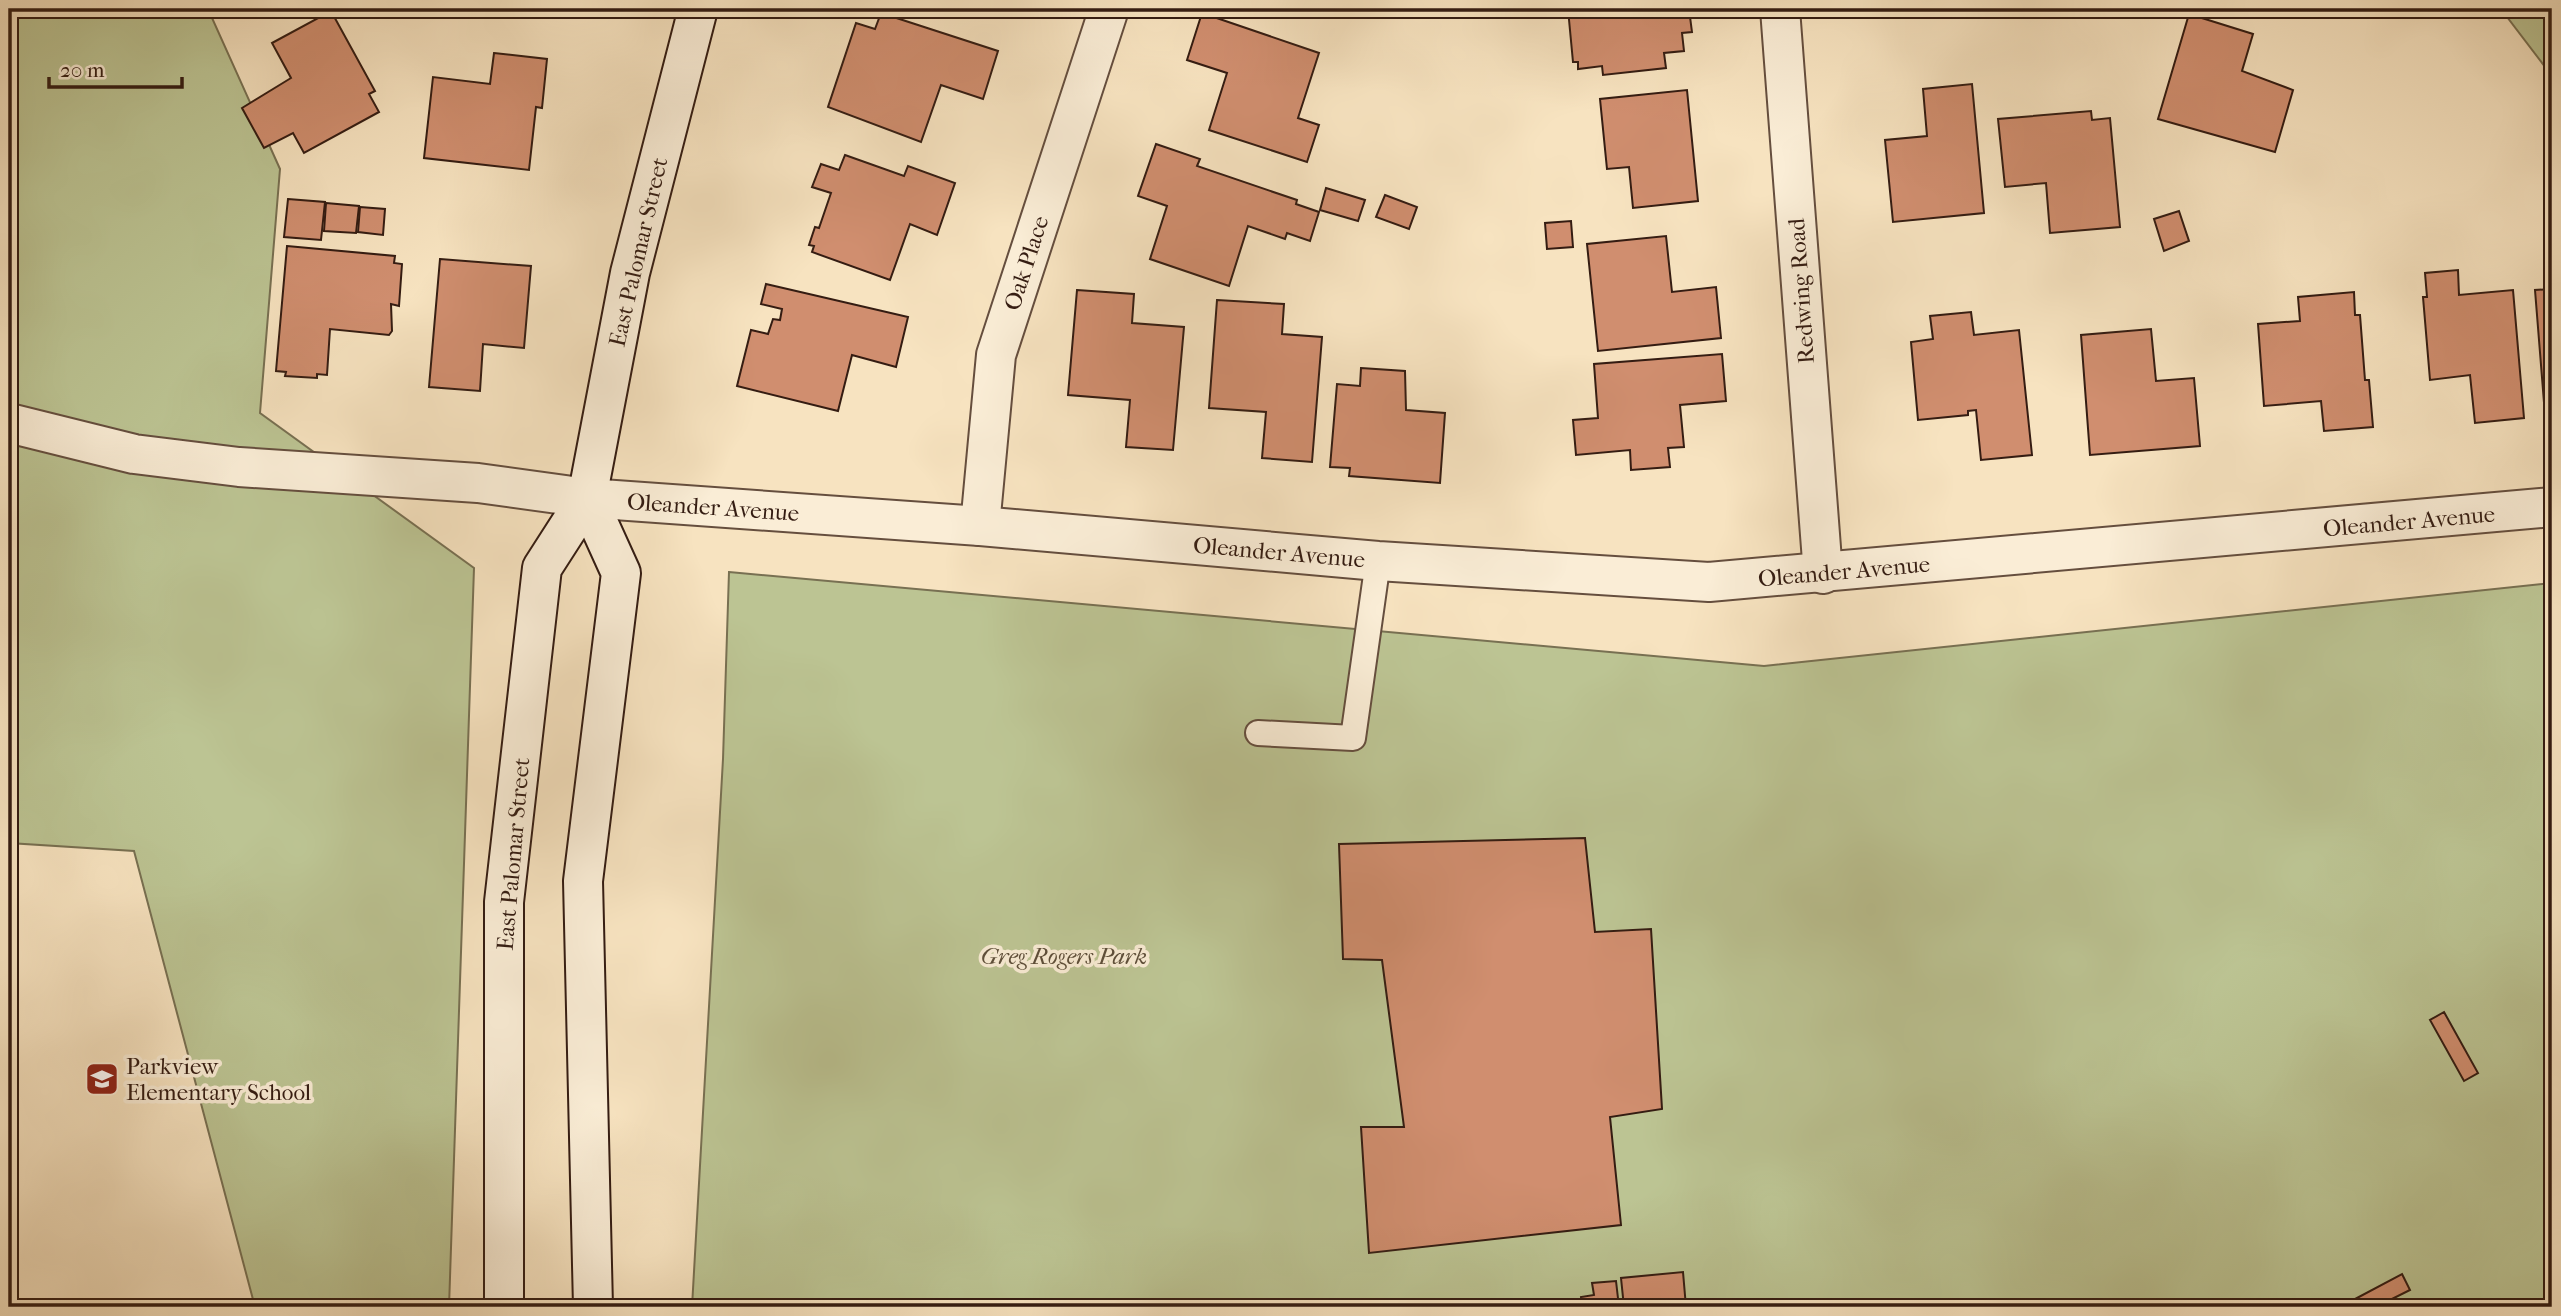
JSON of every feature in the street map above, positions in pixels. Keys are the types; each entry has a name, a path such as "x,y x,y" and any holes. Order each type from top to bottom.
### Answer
{"street":[{"name":"East Palomar Street","path":"504,1307 504,902 542,568 586,498 630,274 698,9"},
{"name":"Oak Place","path":"980,526 996,355 1109,9"},
{"name":"Redwing Road","path":"1780,9 1823,574"},
{"name":"Oleander Avenue","path":"9,423 147,455 239,467 478,483 586,498 980,526 1378,561 1709,582 1823,574 2552,507"},
{"path":"586,498 621,573 583,881 593,1307"}],"lane":[{"path":"1258,733 1353,738 1378,561"}],"green space":[{"path":"9,9 208,9 280,169 260,413 474,568 449,1307 255,1307 134,851 9,843"},
{"path":"2501,9 2552,9 2552,76"},
{"name":"Greg Rogers Park","path":"729,572 1764,666 2552,583 2552,1307 692,1307 723,759"}],"building":[{"path":"1568,9 1689,9 1692,32 1682,33 1684,51 1664,53 1666,68 1603,75 1602,66 1578,69 1578,62 1573,62"},
{"path":"331,11 375,91 369,94 379,112 304,153 293,133 264,148 242,108 291,78 272,43"},
{"path":"881,13 998,51 983,99 941,85 921,142 828,107 856,23 875,29"},
{"path":"1202,13 1319,53 1298,118 1319,125 1307,162 1209,130 1227,73 1187,60"},
{"path":"2189,14 2253,34 2242,71 2293,90 2275,152 2158,119"},
{"path":"494,53 547,59 542,108 536,107 529,170 424,158 433,77 490,84"},
{"path":"1972,84 1984,213 1893,222 1885,140 1927,136 1923,89"},
{"path":"1687,90 1698,201 1633,208 1629,167 1607,169 1600,99"},
{"path":"2091,111 2092,120 2110,118 2120,227 2050,233 2046,183 2005,187 1998,119"},
{"path":"1156,144 1200,159 1197,166 1297,200 1296,204 1319,212 1310,241 1287,233 1285,239 1248,226 1229,286 1150,259 1167,206 1138,196"},
{"path":"845,155 904,176 908,166 955,183 937,235 910,224 890,280 812,252 814,246 809,245 815,227 819,228 831,193 812,187 821,164 839,170"},
{"path":"1326,188 1365,200 1358,221 1320,210"},
{"path":"1385,195 1417,207 1409,229 1376,217"},
{"path":"288,199 325,202 321,240 284,237"},
{"path":"326,203 359,206 356,233 324,231"},
{"path":"360,207 385,209 383,235 358,232"},
{"path":"2179,211 2189,241 2164,251 2154,219"},
{"path":"1571,221 1573,247 1547,249 1545,223"},
{"path":"1666,236 1672,292 1716,287 1721,338 1598,351 1587,244"},
{"path":"287,246 395,256 394,263 402,264 399,306 391,304 392,331 389,335 330,329 327,375 317,374 317,378 285,376 286,372 276,371"},
{"path":"440,259 531,266 524,348 483,344 480,391 429,387"},
{"path":"2458,270 2459,295 2513,290 2524,418 2475,423 2470,375 2430,380 2423,297 2427,297 2425,273"},
{"path":"766,284 908,317 896,367 852,355 838,411 737,386 751,330 768,334 773,319 780,320 782,309 761,304"},
{"path":"2552,289 2552,414 2545,415 2535,290"},
{"path":"1077,290 1134,294 1132,323 1184,327 1173,450 1126,447 1130,400 1068,395"},
{"path":"2354,292 2355,315 2360,315 2365,380 2369,380 2373,427 2324,431 2321,401 2264,406 2258,324 2300,321 2298,297"},
{"path":"1217,300 1284,304 1282,334 1322,337 1312,462 1262,458 1266,412 1209,408"},
{"path":"1971,312 1974,335 2019,330 2032,455 1981,460 1976,410 1968,411 1968,415 1918,420 1911,342 1933,339 1930,316"},
{"path":"2151,329 2156,381 2194,378 2200,446 2090,455 2081,335"},
{"path":"1722,354 1726,401 1680,405 1684,447 1668,448 1670,467 1631,470 1630,450 1576,455 1573,420 1598,418 1594,364"},
{"path":"1361,368 1405,371 1406,410 1445,413 1440,483 1349,476 1350,468 1330,467 1337,384 1360,386"},
{"path":"1585,838 1595,932 1651,929 1662,1109 1610,1117 1621,1225 1369,1253 1361,1127 1404,1127 1382,960 1343,959 1339,844"},
{"path":"2444,1012 2478,1073 2464,1081 2430,1020"},
{"path":"1683,1272 1686,1307 1624,1307 1621,1278"},
{"path":"2402,1274 2410,1290 2376,1307 2340,1307"},
{"path":"1616,1281 1619,1307 1582,1307 1581,1297 1594,1295 1592,1283"}],"place":[{"name":"Parkview Elementary School","path":"102,1079"}]}
